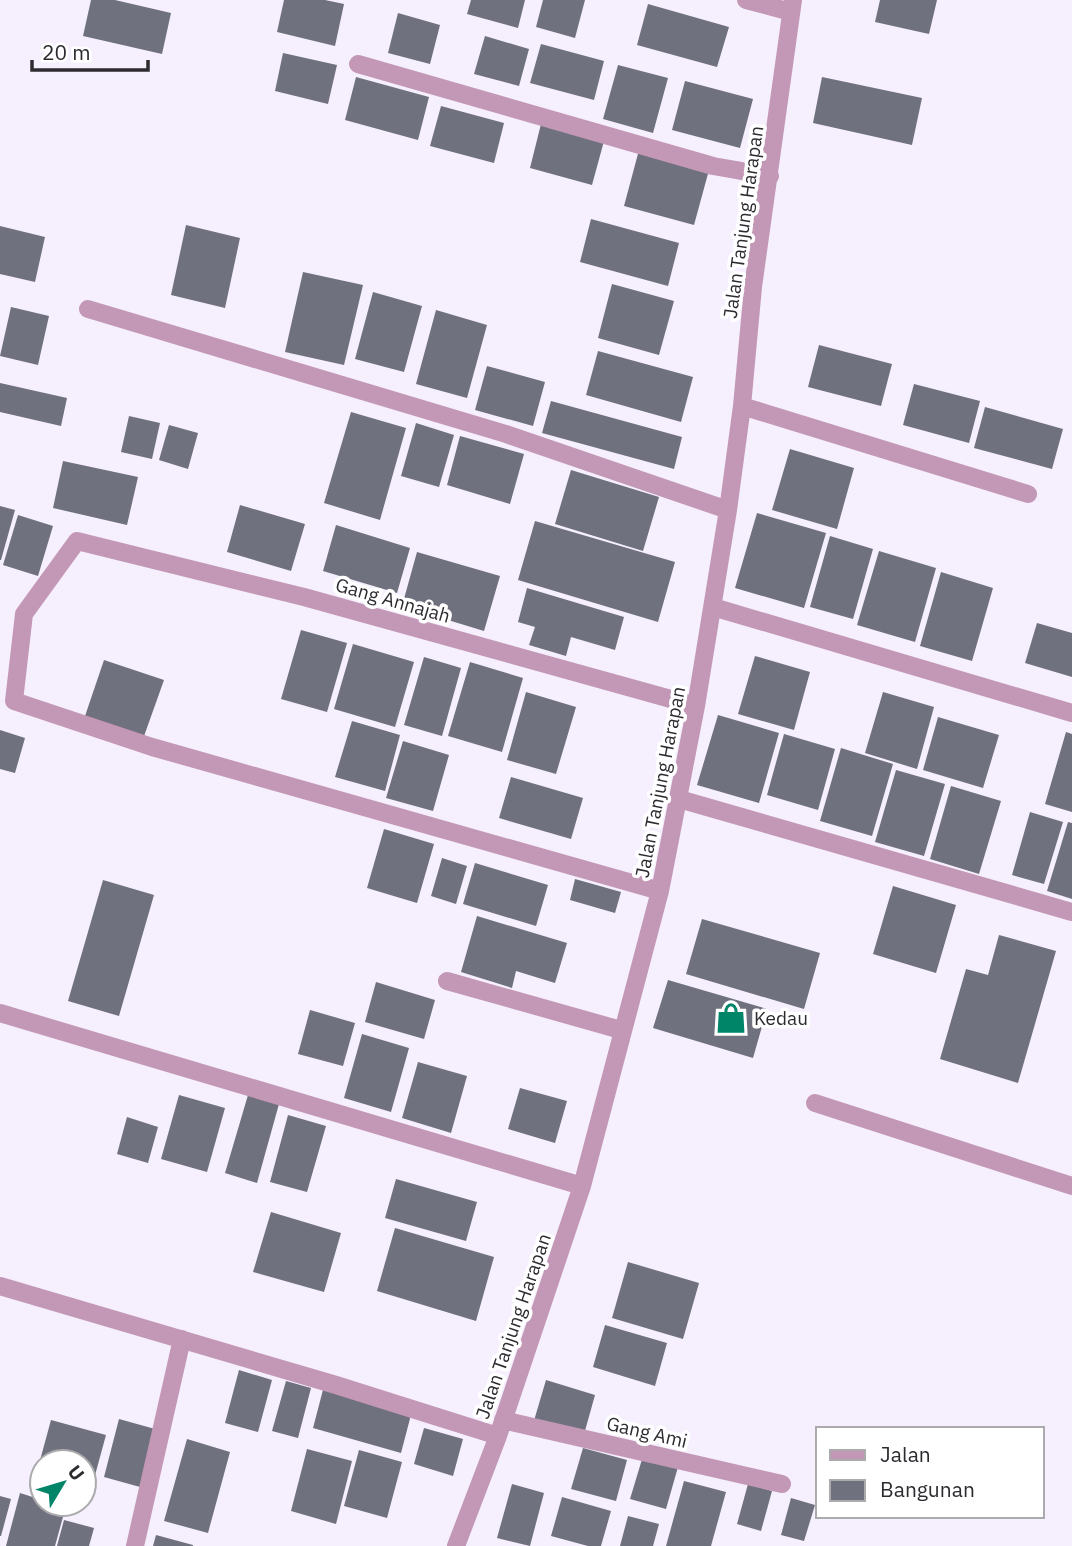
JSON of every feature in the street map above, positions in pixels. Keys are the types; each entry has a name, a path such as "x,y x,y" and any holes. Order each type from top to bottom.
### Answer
{"street":[{"path":"747,0 792,6"},
{"name":"Jalan Tanjung Harapan","path":"456,1546 500,1428 582,1186 621,1030 660,891 696,706 728,510 754,287 792,6"},
{"path":"358,64 713,166 771,176"},
{"path":"88,309 506,434 728,510"},
{"path":"742,407 1028,494"},
{"name":"Gang Annajah","path":"660,891 152,747 14,701 24,614 77,541 304,597 696,706"},
{"path":"713,607 1072,713"},
{"path":"679,799 1072,912"},
{"path":"447,981 621,1030"},
{"path":"0,1013 582,1186"},
{"path":"815,1103 1072,1186"},
{"name":"Gang Ami","path":"0,1286 500,1428 782,1484"},
{"path":"135,1546 182,1339"}],"building":[{"path":"91,0 115,0 171,13 162,54 83,36"},
{"path":"284,0 325,0 344,4 335,46 277,32"},
{"path":"471,0 525,0 518,28 467,14"},
{"path":"543,0 585,0 575,38 536,27"},
{"path":"880,0 937,0 929,34 875,22"},
{"path":"648,4 729,27 717,67 637,45"},
{"path":"398,13 440,25 430,64 388,53"},
{"path":"485,36 529,49 519,86 474,74"},
{"path":"541,44 604,61 594,100 530,83"},
{"path":"283,53 337,65 328,104 275,91"},
{"path":"618,65 668,78 653,133 603,119"},
{"path":"356,77 429,97 418,140 345,120"},
{"path":"822,77 922,98 912,145 813,123"},
{"path":"685,81 753,99 740,148 672,130"},
{"path":"441,106 504,123 494,163 430,146"},
{"path":"541,124 604,141 592,185 530,168"},
{"path":"639,150 709,170 694,225 624,206"},
{"path":"591,219 679,243 668,286 580,262"},
{"path":"186,225 240,238 225,308 171,295"},
{"path":"0,226 45,237 35,282 0,274"},
{"path":"303,272 363,285 344,365 285,352"},
{"path":"612,284 674,301 659,355 598,338"},
{"path":"373,292 422,306 404,372 355,359"},
{"path":"11,307 49,316 38,365 0,356"},
{"path":"436,310 487,325 467,398 416,384"},
{"path":"819,345 892,364 881,406 808,387"},
{"path":"598,351 693,377 681,422 586,395"},
{"path":"487,366 545,382 533,426 475,410"},
{"path":"0,383 67,398 61,426 0,412"},
{"path":"914,384 980,401 969,443 903,425"},
{"path":"551,401 682,437 674,469 542,433"},
{"path":"985,407 1063,429 1052,469 974,448"},
{"path":"351,412 406,428 380,520 324,503"},
{"path":"129,416 160,423 152,459 121,452"},
{"path":"416,423 454,435 439,487 401,476"},
{"path":"169,425 198,433 188,469 159,460"},
{"path":"460,436 524,454 510,504 447,485"},
{"path":"790,449 854,468 837,529 772,510"},
{"path":"63,461 138,477 127,525 53,508"},
{"path":"571,470 659,497 643,551 555,524"},
{"path":"240,505 305,524 291,571 227,552"},
{"path":"0,506 15,510 1,560 0,560"},
{"path":"757,513 826,533 804,608 735,588"},
{"path":"18,515 53,526 38,576 3,565"},
{"path":"535,521 675,562 658,622 518,580"},
{"path":"336,525 410,548 397,593 323,571"},
{"path":"830,536 873,549 853,619 810,607"},
{"path":"879,551 936,568 915,642 857,625"},
{"path":"417,552 500,576 484,631 402,606"},
{"path":"941,572 993,588 972,661 920,646"},
{"path":"527,588 624,617 615,650 571,637 566,656 529,645 535,627 518,622"},
{"path":"1037,623 1072,633 1072,677 1025,663"},
{"path":"301,630 347,643 327,712 281,699"},
{"path":"353,644 414,662 395,727 334,709"},
{"path":"755,656 810,672 794,730 738,714"},
{"path":"424,657 461,668 442,736 404,725"},
{"path":"104,660 164,680 143,739 84,719"},
{"path":"470,662 523,678 502,752 448,736"},
{"path":"526,692 576,707 556,774 507,760"},
{"path":"883,692 934,707 917,769 865,753"},
{"path":"718,715 779,733 759,803 697,785"},
{"path":"938,717 999,735 983,788 923,770"},
{"path":"352,721 400,735 385,791 335,777"},
{"path":"0,730 25,738 15,773 0,769"},
{"path":"1066,732 1072,734 1072,812 1045,804"},
{"path":"784,734 835,749 818,810 767,795"},
{"path":"403,741 449,755 433,811 386,798"},
{"path":"841,748 893,764 872,836 820,821"},
{"path":"896,770 945,784 924,856 875,842"},
{"path":"511,777 583,798 571,839 499,818"},
{"path":"951,786 1001,801 979,874 930,859"},
{"path":"1030,812 1063,822 1044,884 1012,875"},
{"path":"1068,822 1072,823 1072,899 1047,891"},
{"path":"384,829 434,844 417,903 367,888"},
{"path":"442,858 467,866 456,904 431,896"},
{"path":"475,863 548,885 536,926 463,904"},
{"path":"575,879 621,892 615,913 570,900"},
{"path":"103,880 154,895 119,1016 68,1001"},
{"path":"893,886 956,905 936,973 873,954"},
{"path":"477,916 567,943 555,983 516,971 512,988 461,972"},
{"path":"702,919 820,953 804,1009 686,974"},
{"path":"999,935 1056,951 1018,1083 940,1059 966,969 988,975"},
{"path":"668,980 767,1009 753,1058 653,1028"},
{"path":"376,982 435,1000 424,1039 365,1022"},
{"path":"310,1010 355,1023 343,1066 298,1054"},
{"path":"362,1034 409,1048 391,1112 344,1098"},
{"path":"418,1062 467,1076 451,1133 402,1118"},
{"path":"520,1088 567,1101 555,1143 508,1129"},
{"path":"179,1095 225,1108 207,1172 161,1159"},
{"path":"248,1095 279,1104 257,1183 225,1173"},
{"path":"288,1115 326,1126 307,1192 270,1182"},
{"path":"127,1117 158,1127 148,1163 117,1154"},
{"path":"396,1179 477,1202 466,1241 385,1218"},
{"path":"271,1212 341,1233 324,1292 253,1272"},
{"path":"395,1228 494,1257 476,1321 377,1291"},
{"path":"628,1262 699,1283 683,1339 612,1318"},
{"path":"605,1325 667,1343 655,1386 593,1367"},
{"path":"239,1370 272,1380 258,1432 225,1423"},
{"path":"546,1380 595,1395 583,1438 533,1424"},
{"path":"286,1381 311,1388 298,1438 272,1431"},
{"path":"324,1386 412,1411 401,1453 313,1428"},
{"path":"119,1419 155,1429 140,1487 104,1477"},
{"path":"51,1420 106,1435 98,1464 98,1448 43,1448"},
{"path":"424,1428 463,1439 453,1476 414,1464"},
{"path":"187,1439 230,1452 208,1533 164,1521"},
{"path":"583,1448 627,1460 616,1501 571,1489"},
{"path":"307,1449 352,1461 336,1524 291,1511"},
{"path":"359,1450 402,1462 387,1518 344,1506"},
{"path":"643,1456 678,1467 666,1509 630,1499"},
{"path":"684,1481 726,1492 711,1546 666,1546"},
{"path":"512,1484 544,1493 530,1546 497,1538"},
{"path":"748,1484 772,1491 761,1531 737,1524"},
{"path":"20,1493 28,1496 28,1518 63,1518 55,1546 6,1546"},
{"path":"0,1496 11,1499 1,1536 0,1536"},
{"path":"562,1497 611,1511 601,1546 588,1546 551,1536"},
{"path":"791,1498 815,1505 804,1541 781,1535"},
{"path":"628,1516 659,1524 653,1546 620,1546"},
{"path":"64,1520 94,1528 89,1546 57,1546"},
{"path":"156,1535 193,1545 193,1546 153,1546"}],"place":[{"name":"Kedau","path":"731,1018"}]}
